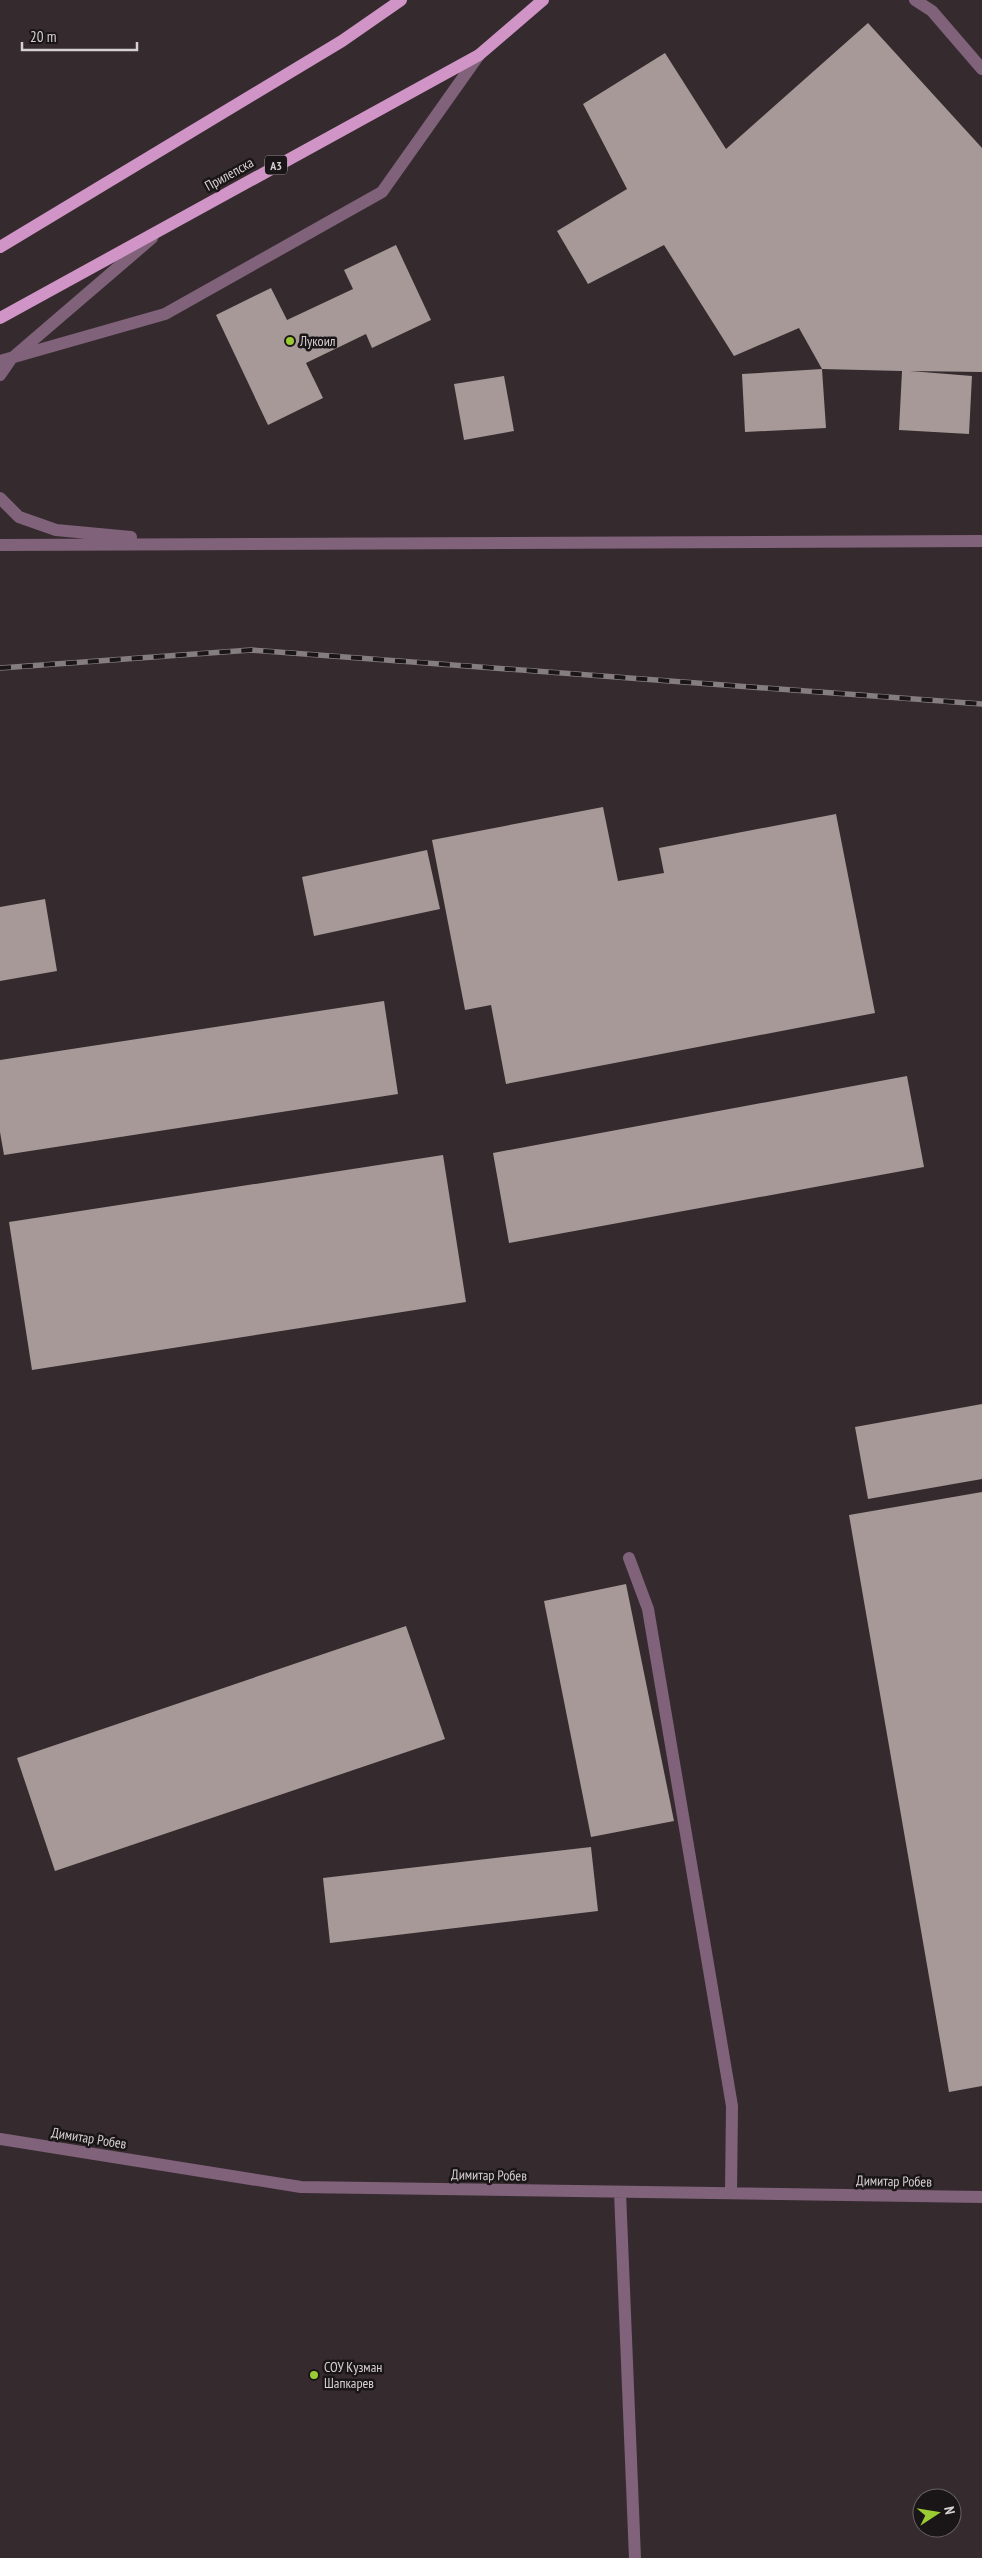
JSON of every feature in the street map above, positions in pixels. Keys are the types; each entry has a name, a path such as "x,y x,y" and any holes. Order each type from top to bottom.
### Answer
{"main road":[{"path":"0,247 342,41 401,0"},
{"name":"Прилепска","path":"0,318 479,54 543,0"}],"street":[{"path":"915,0 932,11 982,69"},
{"path":"6,360 165,314 382,192 479,54"},
{"path":"0,375 6,360 166,226"},
{"path":"0,498 19,517 56,530 198,544"},
{"path":"0,545 982,541"},
{"path":"629,1558 648,1609 732,2106 731,2194"},
{"name":"Димитар Робев","path":"0,2139 301,2186 982,2197"},
{"path":"620,2192 635,2558"}],"building":[{"path":"868,23 982,148 982,372 910,371 972,376 969,434 899,430 902,371 822,369 799,328 734,356 664,245 588,284 557,231 627,189 583,104 665,53 726,149"},
{"name":"Лукоил","path":"396,245 431,320 372,348 366,334 306,363 323,398 268,425 216,315 271,288 287,320 353,289 344,270"},
{"path":"822,369 826,428 745,432 742,374"},
{"path":"504,376 514,431 464,440 454,384"},
{"path":"603,807 618,881 664,873 659,848 836,814 875,1013 506,1084 491,1005 465,1010 432,840"},
{"path":"427,850 440,909 314,936 302,877"},
{"path":"45,899 57,971 0,981 0,907"},
{"path":"384,1001 398,1094 4,1155 0,1132 0,1060"},
{"path":"907,1076 924,1167 509,1243 493,1153"},
{"path":"443,1155 466,1302 32,1370 9,1222"},
{"path":"982,1404 982,1479 868,1499 855,1427"},
{"path":"982,1492 982,2086 949,2092 849,1515"},
{"path":"626,1584 674,1821 591,1837 544,1601"},
{"path":"406,1626 445,1739 55,1871 17,1758"},
{"path":"591,1847 598,1911 330,1943 323,1878"}],"railway":[{"path":"0,668 251,650 982,704"}],"place":[{"name":"Лукоил","path":"290,341"},
{"name":"СОУ Кузман Шапкарев","path":"314,2375"}]}
